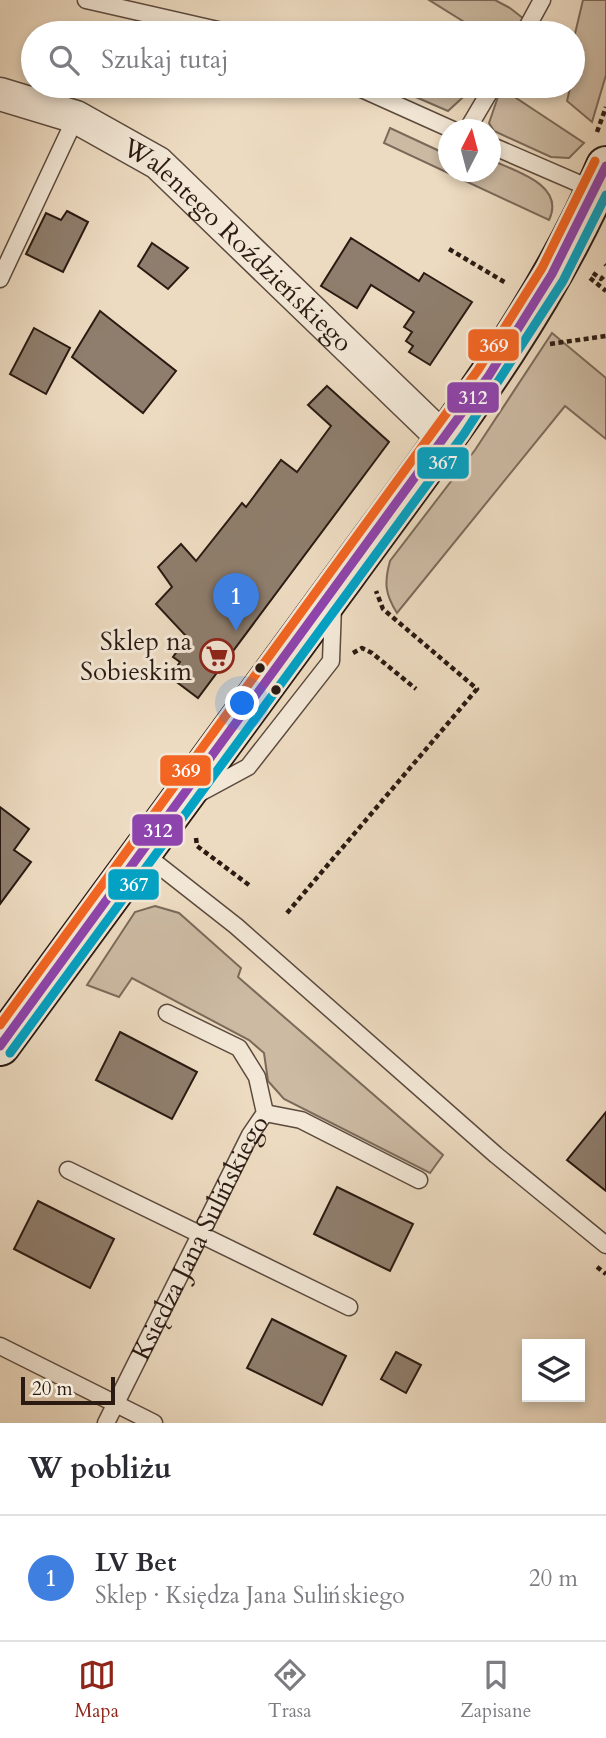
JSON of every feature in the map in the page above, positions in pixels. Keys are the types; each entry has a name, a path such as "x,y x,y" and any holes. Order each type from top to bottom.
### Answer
{"street":[{"name":"Walentego Roździeńskiego","path":"0,94 76,117 158,163 446,441"},
{"path":"0,1046 446,441 552,274 601,178"}],"lane":[{"path":"86,0 178,21"},
{"path":"531,21 542,0"},
{"path":"382,98 438,123"},
{"path":"474,119 486,98"},
{"path":"0,279 76,117"},
{"path":"501,148 601,178"},
{"path":"143,853 236,926 496,1155 606,1245"},
{"name":"Księdza Jana Sulińskiego","path":"106,1423 250,1136 265,1113 257,1077 239,1048 167,1013"},
{"path":"265,1113 301,1120 419,1180"},
{"path":"68,1170 349,1307"},
{"path":"0,1346 155,1423"}],"path":[{"path":"449,250 515,289"},
{"path":"541,345 606,336"},
{"path":"287,913 477,689 383,609 376,592 377,583"}],"shaded area":[{"path":"429,0 495,0 527,21 463,21"},
{"path":"583,0 606,0 606,75 592,122 567,101 568,98 585,98 585,21 578,21"},
{"path":"418,98 462,98 448,111"},
{"path":"498,98 516,98 584,143 569,158 551,157 501,134 501,119 490,119"},
{"path":"390,128 438,150 438,168 384,143"},
{"path":"501,165 524,175 535,181 550,197 552,208 549,220 468,182 501,182"},
{"path":"552,333 606,378 606,439 565,406 397,613 387,588 390,561 475,450"},
{"path":"155,906 179,913 241,968 238,977 443,1155 430,1173 284,1099 268,1081 264,1053 249,1040 132,978 119,997 87,985 135,912"}],"building":[{"path":"67,211 88,222 63,272 26,254 46,213 61,220"},
{"path":"351,238 419,281 424,273 472,302 430,365 409,352 413,346 406,341 412,332 404,327 414,312 371,285 357,308 321,286"},
{"path":"152,243 188,268 168,289 138,266"},
{"path":"100,311 176,371 143,413 72,357"},
{"path":"34,328 70,348 46,394 10,374"},
{"path":"327,386 389,442 198,698 170,677 180,662 173,657 187,637 156,604 172,587 158,567 181,544 196,561 242,503 246,507 281,460 297,472 331,426 308,405"},
{"path":"0,807 29,829 14,850 31,862 0,904"},
{"path":"120,1032 197,1072 172,1119 96,1080"},
{"path":"606,1112 606,1191 567,1160"},
{"path":"337,1187 413,1224 390,1271 314,1234"},
{"path":"38,1201 114,1239 90,1288 14,1249"},
{"path":"272,1319 346,1356 322,1405 247,1368"},
{"path":"396,1352 421,1365 406,1393 381,1379"}],"transit line":[{"name":"369","path":"0,1025 478,370 542,268 595,161"},
{"name":"312","path":"0,1046 488,377 552,274 606,166"},
{"name":"367","path":"10,1053 464,434 563,281 606,195"}],"place":[{"name":"LV Bet","path":"236,631"},
{"name":"Sklep na Sobieskim","path":"217,656"}]}
